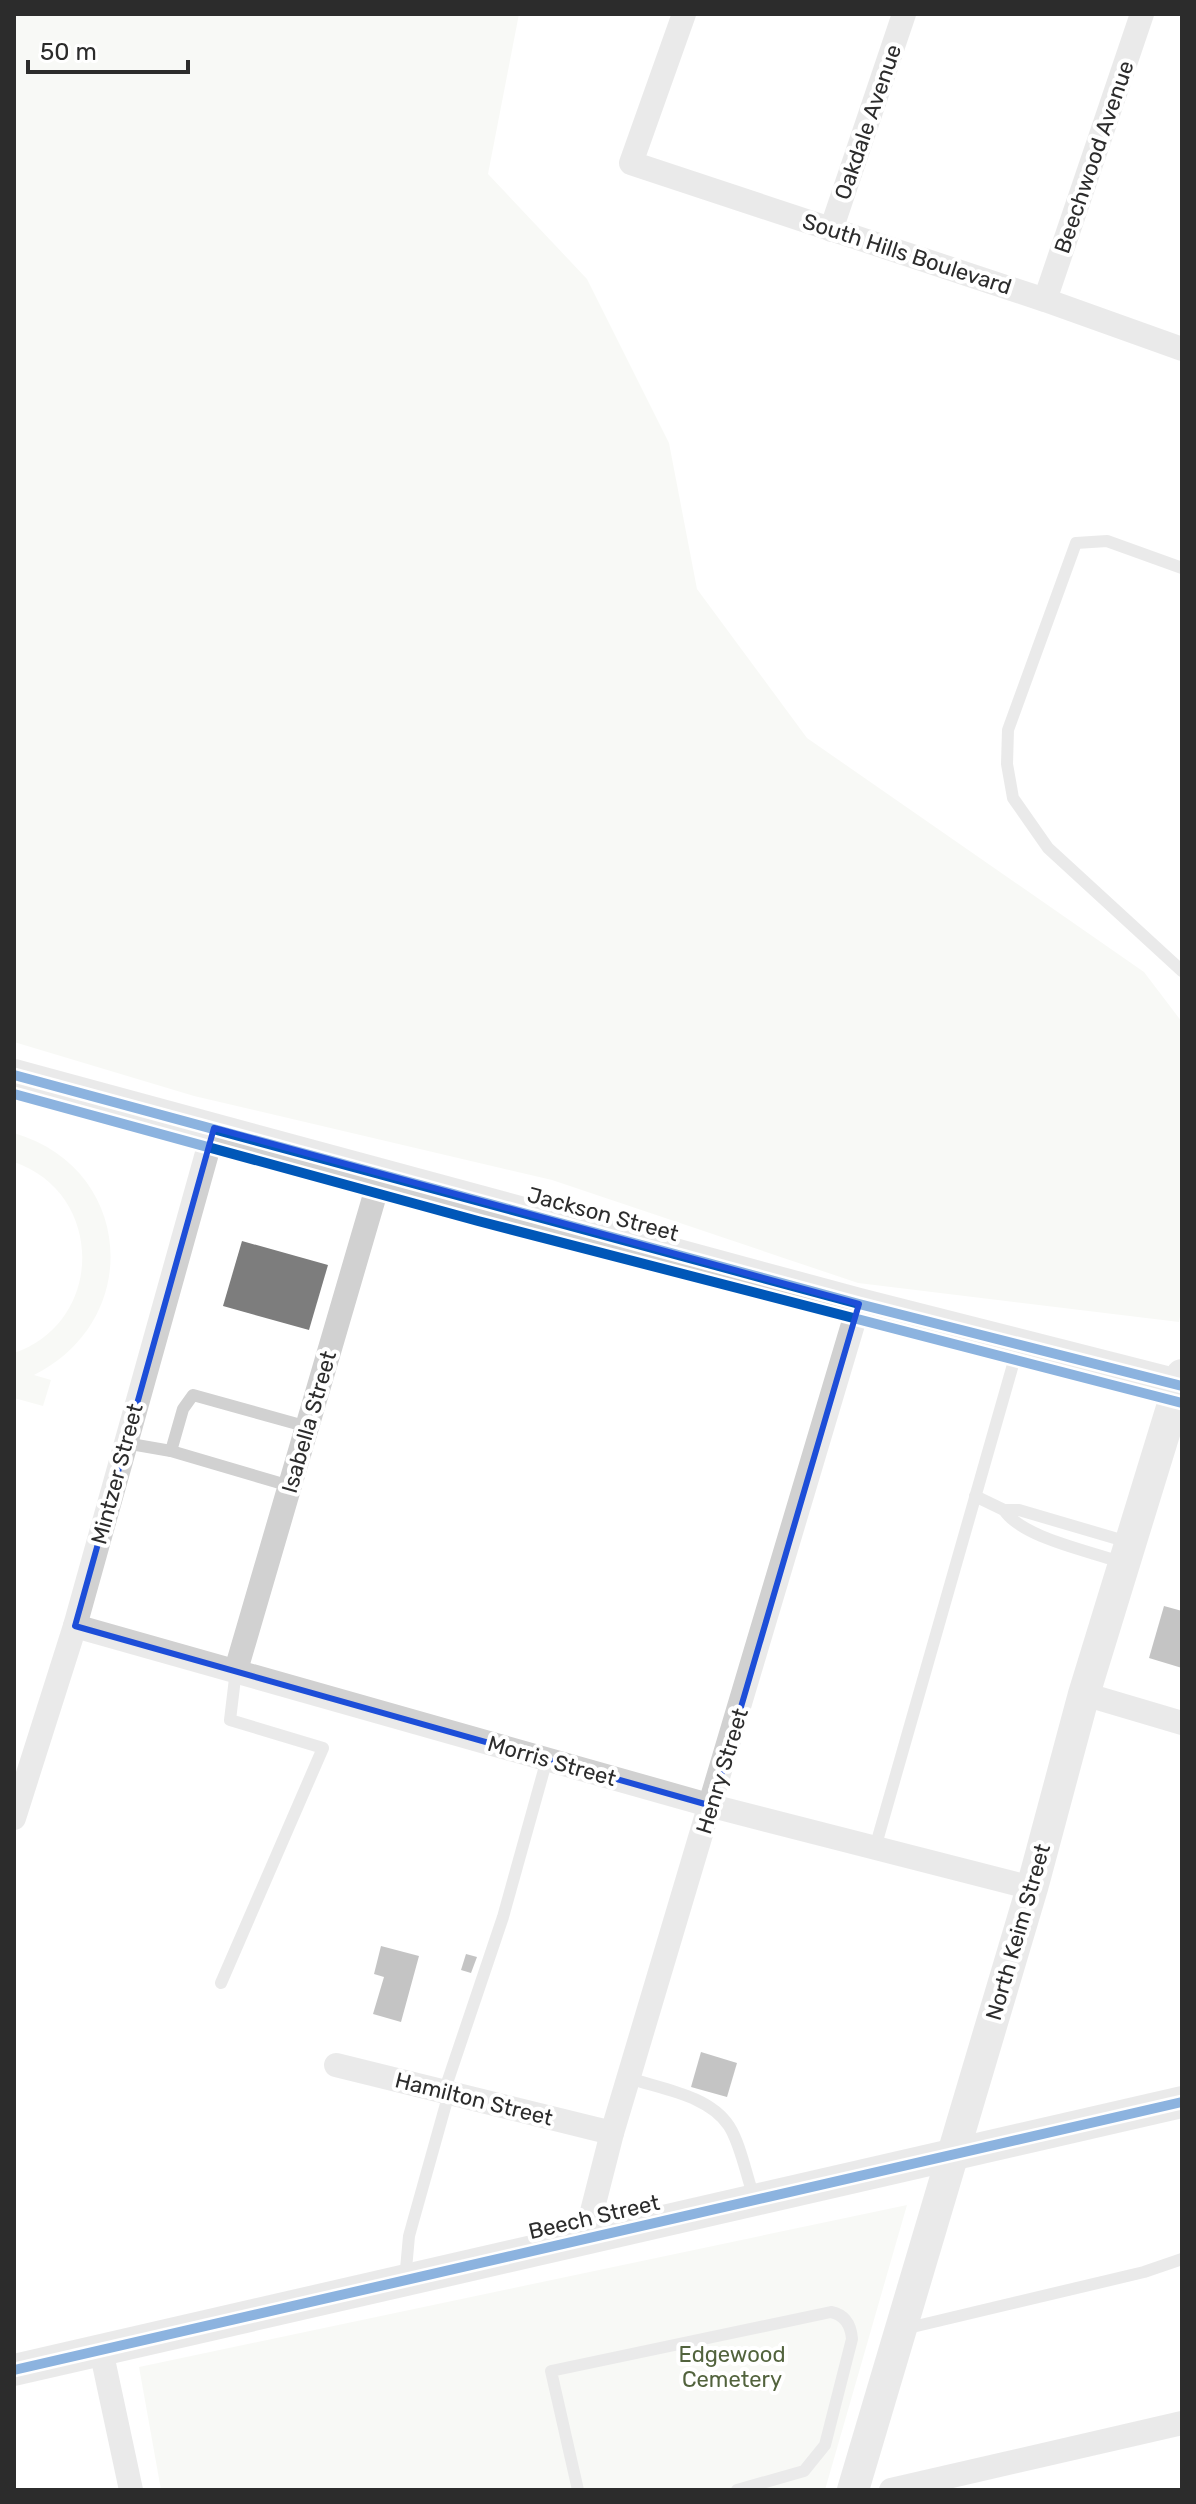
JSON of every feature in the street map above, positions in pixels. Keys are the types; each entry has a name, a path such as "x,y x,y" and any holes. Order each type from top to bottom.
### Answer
{"street":[{"name":"South Hills Boulevard","path":"684,14 631,163 1045,300 1182,349"},
{"name":"Oakdale Avenue","path":"831,230 904,14"},
{"name":"Beechwood Avenue","path":"1045,300 1142,14"},
{"name":"Jackson Street","path":"14,1075 859,1304 1019,1346 1181,1382"},
{"name":"Mintzer Street","path":"14,1818 75,1626 214,1128"},
{"name":"Isabella Street","path":"236,1670 381,1174"},
{"name":"Henry Street","path":"585,2239 612,2133 712,1806 859,1304"},
{"name":"North Keim Street","path":"853,2490 1032,1888 1084,1694 1181,1382"},
{"name":"Morris Street","path":"75,1626 712,1806 1032,1888"},
{"path":"1084,1694 1182,1723"},
{"name":"Hamilton Street","path":"336,2065 612,2133"},
{"name":"Beech Street","path":"14,2370 1182,2102"},
{"path":"101,2350 131,2490"},
{"path":"891,2490 1182,2423"}],"lane":[{"path":"1182,568 1107,541 1076,543 1008,730 1007,764 1013,798 1048,848 1182,971"},
{"path":"875,1848 1019,1346"},
{"path":"171,1451 183,1409 193,1395 308,1427"},
{"path":"125,1443 171,1451 290,1486"},
{"path":"975,1496 1004,1510 1019,1510 1128,1553"},
{"path":"1004,1510 1010,1519 1026,1530 1128,1553"},
{"path":"221,1983 323,1748 230,1720 236,1670"},
{"path":"405,2280 409,2236 446,2092 503,1917 547,1759"},
{"path":"629,2078 702,2102 716,2111 730,2127 755,2201"},
{"path":"901,2330 1144,2272 1182,2259"},
{"path":"578,2490 551,2371 838,2313 851,2327 852,2339 825,2445 804,2471 737,2490"}],"highlighted area":[{"path":"214,1128 859,1304 712,1806 75,1626"}],"green space":[{"path":"14,14 519,14 488,174 587,279 669,443 697,589 807,738 1144,972 1182,1022 1182,1306 1179,1322 858,1283 552,1180 194,1096 14,1042"},
{"path":"14,1133 54,1151 83,1178 102,1210 110,1246 108,1283 94,1319 70,1350 34,1375 51,1380 43,1406 14,1398 14,1353 44,1337 65,1314 78,1287 82,1258 78,1228 65,1201 44,1178 14,1162"},
{"name":"Edgewood Cemetery","path":"907,2205 825,2490 161,2490 139,2367"}],"building":[{"path":"242,1241 328,1265 309,1330 223,1306"},
{"path":"1164,1606 1182,1611 1182,1668 1149,1658"},
{"path":"381,1946 419,1956 401,2022 373,2014 384,1977 374,1974"},
{"path":"466,1954 477,1957 471,1973 461,1970"},
{"path":"701,2052 737,2063 727,2097 691,2087"}],"cycle path":[{"path":"14,1075 859,1304 1182,1386"},
{"path":"14,1094 478,1221 1182,1403"},
{"path":"14,2370 1182,2102"}]}
